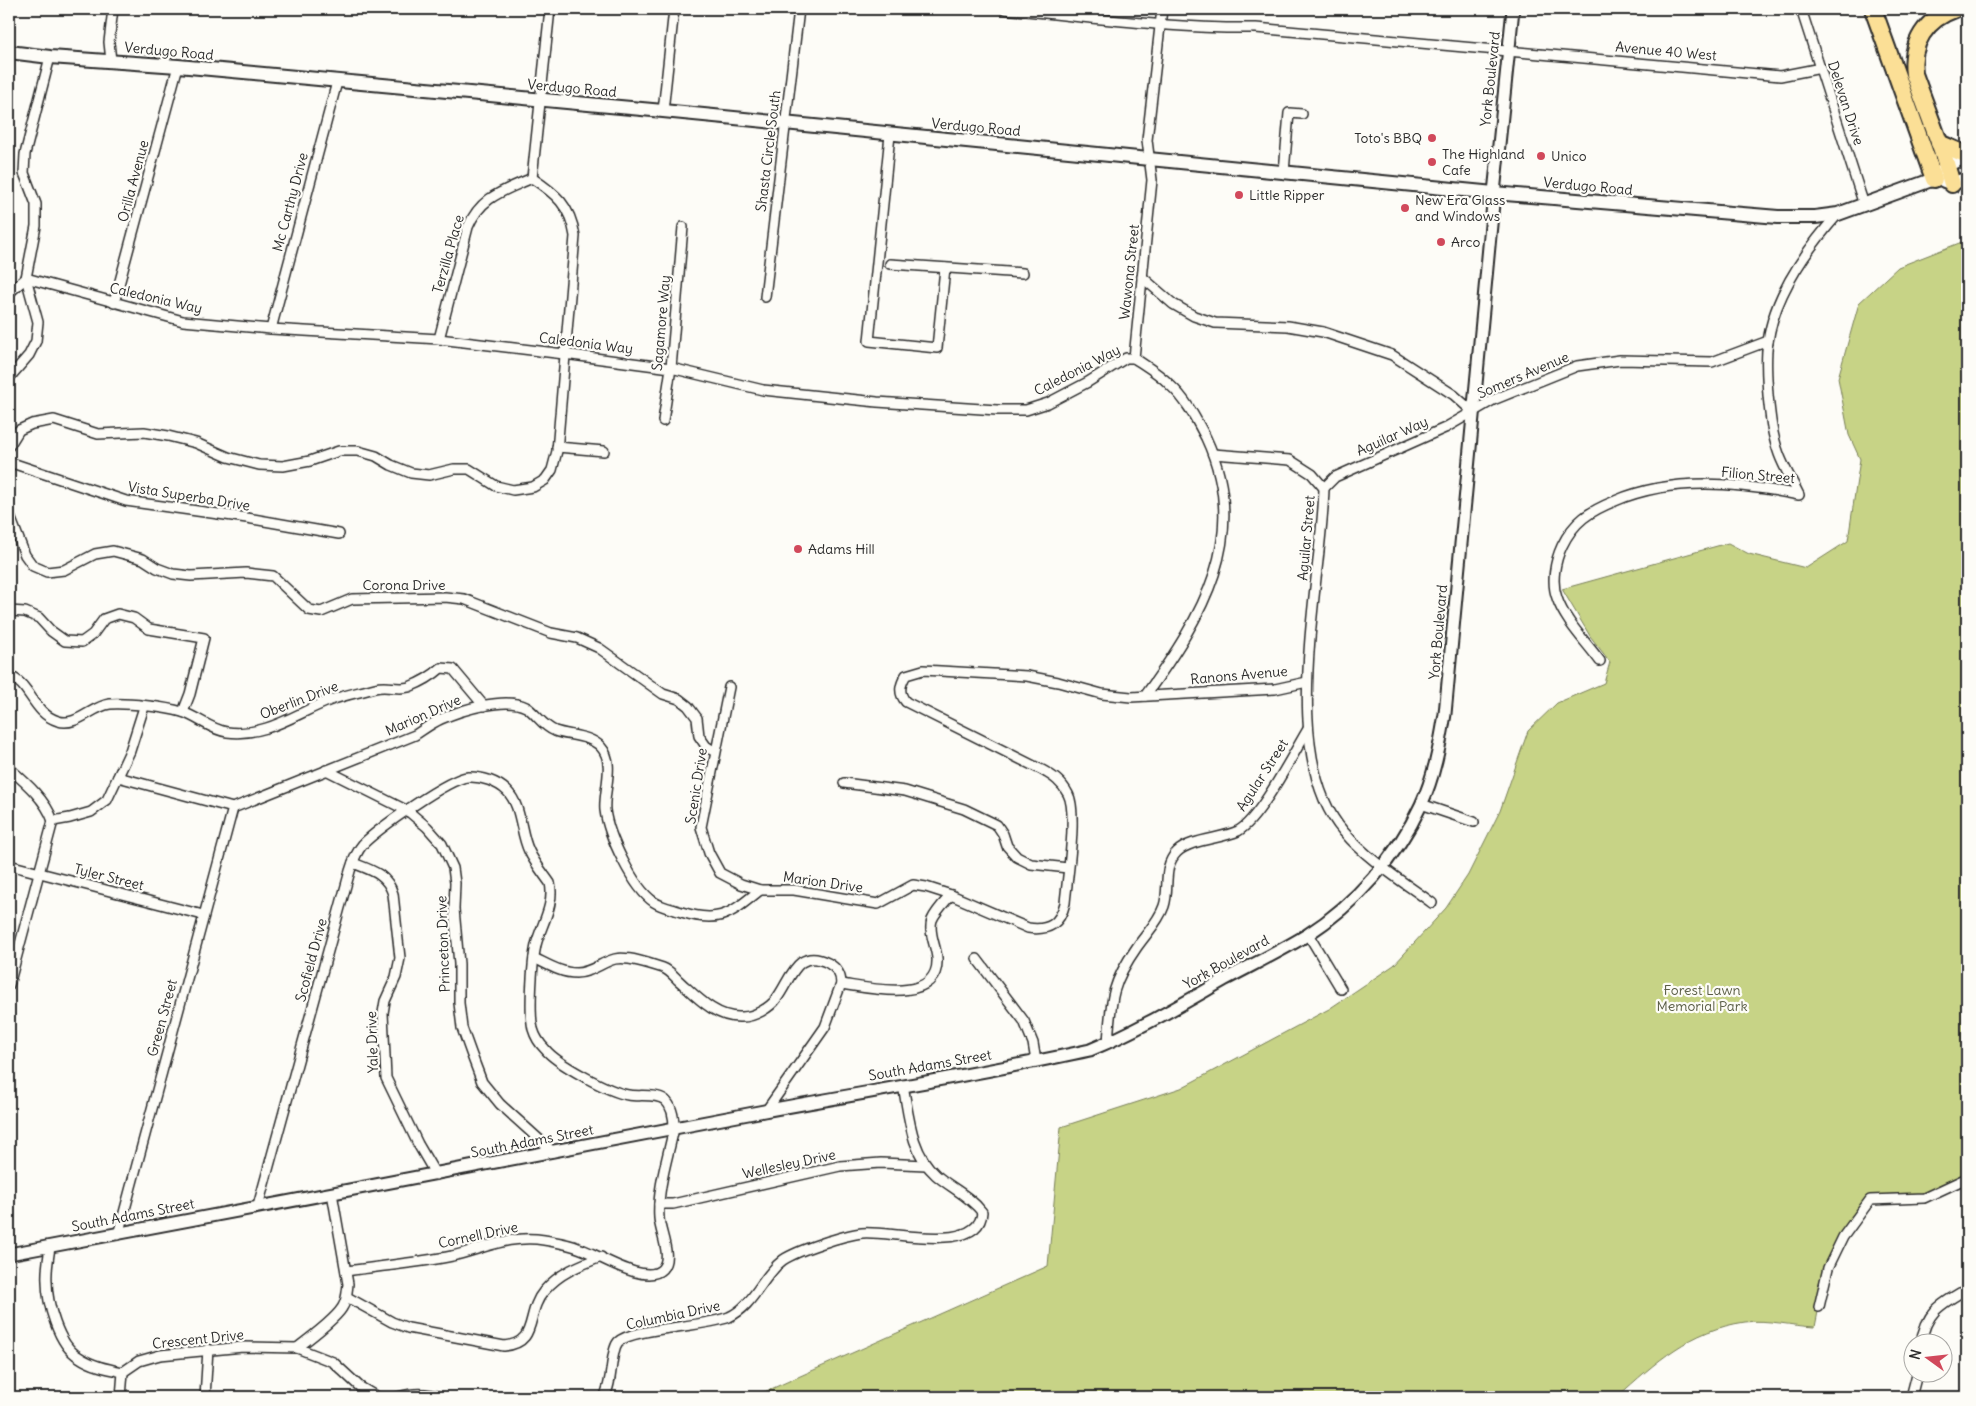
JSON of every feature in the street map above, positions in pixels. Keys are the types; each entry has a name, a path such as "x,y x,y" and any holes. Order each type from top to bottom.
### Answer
{"highway":[{"path":"1873,9 1934,179"},
{"path":"1955,9 1944,13 1932,21 1923,31 1916,45 1912,62 1914,74 1947,165 1960,181"},
{"path":"1940,143 1967,156"}],"main road":[{"name":"Verdugo Road","path":"9,52 50,57 178,66 890,135 1778,217 1815,217 1838,214 1934,179 1947,165 1967,156"},
{"path":"1934,179 1960,181"}],"street":[{"path":"111,61 110,42 113,9"},
{"path":"9,446 19,430 32,424 54,420 98,434 144,432 168,436 196,443 228,457 259,465 283,466 310,461 339,451 358,452 376,456 391,465 411,473 429,474 454,469 469,469 496,486 513,490 533,487 545,480 552,470 557,447 575,236 573,219 563,203 549,189 532,178 550,9"},
{"path":"663,112 674,9"},
{"name":"Shasta Circle South","path":"765,297 798,9"},
{"name":"Avenue 40 West","path":"1004,9 1160,25 1206,28 1256,28 1780,76 1821,68"},
{"name":"Wawona Street","path":"1134,358 1152,180 1147,140 1162,9"},
{"name":"York Boulevard","path":"1060,1057 1090,1050 1108,1043 1308,934 1352,899 1383,866 1400,842 1421,804 1441,744 1446,714 1494,192 1513,9"},
{"name":"Delevan Drive","path":"1801,9 1864,205"},
{"path":"9,378 29,355 36,341 38,322 26,278 36,226 36,204 24,174 25,154 50,57"},
{"name":"Orilla Avenue","path":"114,304 178,66"},
{"name":"Mc Carthy Drive","path":"271,329 337,82"},
{"path":"1284,172 1289,113 1302,114"},
{"path":"890,135 869,341 937,348 945,268"},
{"name":"Terzilla Place","path":"438,339 468,227 473,215 481,204 491,196 532,178"},
{"name":"Filion Street","path":"1600,661 1567,617 1556,598 1554,570 1557,556 1566,538 1577,523 1594,510 1652,488 1690,484 1758,487 1799,495 1779,455 1770,421 1767,380 1768,341 1780,299 1792,276 1818,236 1838,214"},
{"name":"Sagamore Way","path":"663,421 671,368 683,227"},
{"path":"890,264 1023,273"},
{"name":"Somers Avenue","path":"1142,277 1173,304 1194,316 1215,323 1288,326 1323,332 1392,355 1454,395 1474,412 1493,400 1577,366 1620,360 1712,362 1768,341"},
{"path":"9,293 26,278"},
{"name":"Caledonia Way","path":"26,278 114,304 183,321 271,329 438,339 671,368 763,390 877,402 997,410 1026,410 1048,403 1088,382 1126,358 1134,358"},
{"path":"1134,358 1170,384 1183,399 1199,425 1213,454 1220,475 1225,520 1220,559 1211,585 1197,615 1171,660 1145,696"},
{"name":"Aguilar Way","path":"1324,488 1335,477 1436,432 1474,412"},
{"path":"557,447 604,451"},
{"name":"Aguilar Street","path":"1213,454 1290,460 1312,474 1324,488 1307,682"},
{"name":"Vista Superba Drive","path":"9,462 126,501 247,518 339,534"},
{"name":"Corona Drive","path":"9,514 25,555 33,566 47,572 64,570 95,554 112,552 143,559 157,568 174,574 190,576 239,573 272,576 309,610 321,612 352,599 445,597 464,599 551,633 577,638 599,648 663,694 679,699 688,706 696,718 700,736 706,746 715,752"},
{"path":"9,611 25,612 39,618 51,631 65,641 82,642 93,634 104,619 118,614 134,618 150,629 204,638 190,694 183,712"},
{"name":"Oberlin Drive","path":"9,676 22,684 38,709 58,721 73,721 94,708 109,704 183,712 221,730 250,732 274,727 341,697 378,687 406,688 426,681 441,668 453,669 484,706"},
{"name":"Ranons Avenue","path":"906,675 923,670 1027,676 1102,694 1131,697 1274,689 1307,682 1308,729 1317,777 1325,805 1344,832 1383,866 1432,903"},
{"name":"Marion Drive","path":"233,808 415,735 439,720 457,712 512,702 526,708 541,722 555,730 584,737 601,747 608,762 605,810 610,831 636,885 654,902 694,916 707,918 719,917 736,909 760,890 794,890 878,904 913,885 951,895 1028,928 1040,930 1053,925 1062,915 1065,903 1071,811 1069,795 1057,779 906,702 901,696 900,690 906,675"},
{"name":"Scenic Drive","path":"729,687 701,827 709,853 720,873 741,884 760,890"},
{"path":"53,821 90,812 108,800 130,751 144,707"},
{"name":"Agular Street","path":"1108,1043 1113,992 1118,977 1159,917 1165,905 1167,873 1171,860 1178,850 1238,831 1250,822 1308,729"},
{"path":"9,768 22,779 50,811 53,821 9,985"},
{"name":"Princeton Drive","path":"326,770 408,811 427,827 442,844 453,868 456,883 454,910 462,1028 482,1082 500,1104 553,1152"},
{"name":"Scofield Drive","path":"258,1206 353,863 356,854 368,839 427,796 448,784 468,777 487,779 507,791 516,807 529,853 550,883 550,900 534,958"},
{"path":"118,778 233,808"},
{"path":"844,783 905,791 964,809 997,825 1007,846 1017,857 1031,864 1068,868"},
{"path":"1421,804 1474,822"},
{"name":"Green Street","path":"118,1235 233,808"},
{"name":"Yale Drive","path":"353,863 384,877 393,894 400,958 396,977 385,1001 383,1013 386,1078 418,1144 436,1175"},
{"name":"Tyler Street","path":"9,865 203,915"},
{"path":"842,984 903,990 918,988 926,984 933,978 937,959 932,937 932,921 951,895"},
{"path":"1308,934 1341,989"},
{"path":"659,1204 674,1128 674,1118 670,1105 663,1099 627,1095 613,1091 560,1062 546,1051 533,1029 534,958 568,972 578,973 589,971 617,958 629,959 665,969 706,1004 724,1015 741,1018 759,1013 777,1000 789,976 798,965 806,960 818,958 834,966 841,976 842,984 825,1027 766,1111"},
{"path":"977,959 1024,1021 1033,1043 1036,1061"},
{"name":"South Adams Street","path":"9,1254 1060,1057"},
{"name":"Columbia Drive","path":"604,1397 610,1384 618,1342 631,1336 657,1330 714,1322 728,1317 743,1309 772,1271 782,1261 795,1254 862,1233 950,1237 968,1232 979,1223 982,1212 974,1202 937,1176 926,1165 919,1154 913,1136 903,1086"},
{"name":"Wellesley Drive","path":"659,1204 673,1204 840,1166 881,1164 926,1165"},
{"path":"1819,1307 1828,1268 1843,1237 1870,1200 1924,1198 1967,1178"},
{"path":"332,1193 348,1284 347,1297 343,1307 336,1315 297,1348 333,1362 360,1387 377,1397"},
{"name":"Cornell Drive","path":"346,1271 452,1256 515,1239 531,1238 580,1248 641,1274 654,1274 660,1271 666,1264 659,1204"},
{"path":"50,1246 47,1281 51,1312 59,1332 77,1356 96,1366 123,1372 121,1397"},
{"path":"347,1297 392,1322 408,1328 504,1346 515,1345 528,1333 537,1301 553,1281 582,1264 601,1257"},
{"path":"1925,1334 1928,1321 1940,1304 1967,1288"},
{"name":"Crescent Drive","path":"123,1372 139,1361 149,1357 208,1349 243,1347 297,1348"},
{"path":"205,1397 208,1349"},
{"path":"1911,1397 1914,1384"},
{"path":"398,1397 410,1393 422,1393 440,1397"}],"green space":[{"name":"Forest Lawn Memorial Park","path":"1967,240 1967,1174 1923,1197 1894,1194 1878,1196 1858,1213 1824,1281 1815,1327 1753,1321 1725,1326 1707,1332 1675,1349 1617,1397 753,1397 1048,1266 1061,1127 1181,1088 1329,1009 1394,965 1446,908 1468,875 1500,811 1528,731 1557,703 1604,683 1610,662 1590,636 1562,589 1728,543 1749,554 1806,568 1848,541 1860,459 1849,435 1838,378 1859,303 1898,267"}],"place":[{"name":"Toto's BBQ","path":"1432,138"},
{"name":"Unico","path":"1541,156"},
{"name":"The Highland Cafe","path":"1432,162"},
{"name":"Little Ripper","path":"1239,195"},
{"name":"New Era Glass and Windows","path":"1405,208"},
{"name":"Arco","path":"1441,242"},
{"name":"Adams Hill","path":"798,549"}]}
